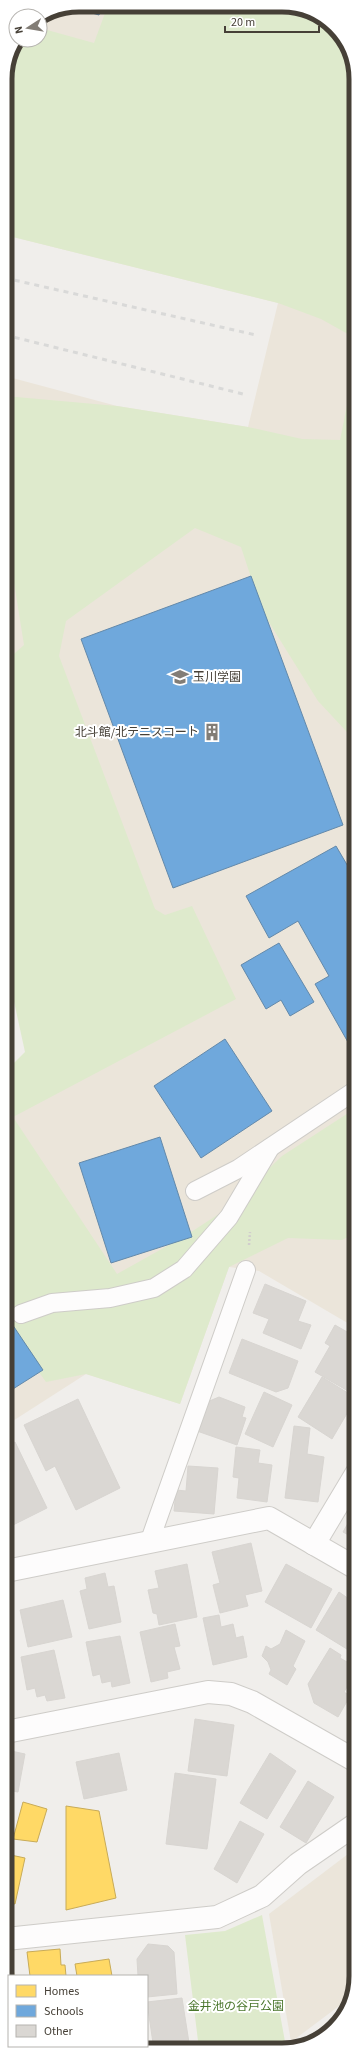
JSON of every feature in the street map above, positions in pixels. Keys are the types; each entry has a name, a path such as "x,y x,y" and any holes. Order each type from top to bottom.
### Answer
{"street":[{"path":"314,1544 349,1486"},
{"path":"12,1571 269,1518 349,1564"},
{"path":"12,1731 208,1692 232,1694 252,1702 349,1757"},
{"path":"12,1938 217,1917 262,1896 298,1864 349,1829"}],"lane":[{"path":"195,1191 238,1169 349,1095"},
{"path":"21,1314 52,1303 110,1298 154,1288 184,1269 229,1217 270,1148"},
{"path":"149,1543 246,1270"}],"shaded area":[{"name":"玉川学園","path":"282,12 295,13 311,19 323,26 338,42 347,62 349,79 349,1324 259,1271 229,1267 180,1404 86,1374 12,1422 12,1078 34,1054 12,958 12,378 117,406 248,427 278,303 12,237 12,75 20,48 48,48 48,20 66,13"},
{"path":"349,1853 348,1989 343,2003 291,2042 269,1914"}],"green space":[{"path":"105,12 282,12 295,13 311,19 323,26 329,32 338,42 342,50 347,62 349,79 349,335 321,319 278,303 12,237 12,75 14,62 20,48 48,48 48,30 94,43"},
{"path":"349,396 349,731 347,732 318,701 262,611 241,547 195,528 66,621 59,656 155,909 165,915 192,906 236,999 13,1117 117,1274 185,1236 228,1208 282,1156 349,1113 349,1236 342,1240 288,1238 229,1267 180,1404 86,1374 46,1382 12,1334 12,1065 25,1052 12,992 12,656 24,645 12,570 12,397 117,406 248,427 302,439 340,440"},
{"name":"金井池の谷戸公園","path":"262,1915 285,2043 198,2043 185,1935 225,1931"}],"building: Homes":[{"path":"23,1802 47,1809 37,1842 13,1839"},
{"path":"66,1806 99,1811 116,1898 66,1910"},
{"path":"12,1855 25,1858 15,1904 12,1903"},
{"path":"60,1949 61,1965 65,1965 66,1975 30,1975 27,1952"},
{"path":"12,1959 14,1975 12,1975"},
{"path":"109,1959 112,1975 77,1975 75,1964"}],"building: Schools":[{"path":"88,12 100,12 99,15"},
{"name":"北斗館/北テニスコート","path":"251,576 343,825 173,888 81,639"},
{"path":"336,846 349,868 349,1044 315,984 329,976 298,921 269,938 246,896"},
{"path":"279,943 314,1002 290,1016 281,1000 266,1009 241,965"},
{"path":"225,1039 272,1111 201,1158 154,1086"},
{"path":"160,1137 192,1237 111,1263 79,1163"},
{"path":"12,1324 43,1370 12,1390"}],"building: Other":[{"path":"265,1284 306,1301 298,1321 311,1325 301,1349 263,1333 269,1319 253,1313"},
{"path":"335,1325 349,1333 348,1391 315,1372 330,1346 325,1343"},
{"path":"242,1339 298,1361 288,1388 276,1392 229,1373"},
{"path":"322,1377 349,1394 349,1410 332,1439 298,1417"},
{"path":"264,1392 292,1405 273,1447 245,1434"},
{"path":"219,1397 245,1407 242,1417 246,1418 237,1445 197,1431 207,1402"},
{"path":"78,1399 120,1488 76,1510 55,1466 46,1471 24,1425"},
{"path":"294,1426 310,1428 307,1454 324,1457 318,1502 285,1498"},
{"path":"15,1442 47,1508 12,1526 12,1444"},
{"path":"236,1447 260,1450 258,1463 272,1465 267,1502 237,1498 239,1478 233,1477"},
{"path":"188,1466 218,1468 214,1514 174,1511 176,1490 186,1491"},
{"path":"349,1521 349,1535 343,1532"},
{"path":"251,1543 262,1591 245,1595 248,1606 220,1613 213,1585 220,1583 212,1552"},
{"path":"187,1564 197,1617 159,1625 157,1614 153,1613 148,1590 159,1588 155,1571"},
{"path":"286,1564 332,1589 311,1628 265,1602"},
{"path":"105,1573 108,1587 114,1586 121,1622 89,1629 80,1591 87,1589 85,1578"},
{"path":"339,1592 349,1599 349,1650 316,1630"},
{"path":"63,1600 72,1637 28,1647 20,1610"},
{"path":"219,1615 221,1627 233,1624 236,1638 243,1636 247,1657 213,1665 203,1618"},
{"path":"175,1624 180,1646 174,1647 180,1669 167,1672 168,1678 151,1682 140,1632"},
{"path":"286,1630 305,1641 293,1666 296,1669 287,1685 269,1674 271,1670 268,1662 262,1656 266,1646 271,1649 280,1644"},
{"path":"120,1636 130,1683 112,1687 111,1681 102,1683 100,1674 93,1676 86,1642"},
{"path":"330,1648 341,1655 340,1658 349,1663 349,1684 344,1692 349,1695 349,1698 338,1717 314,1703 308,1684"},
{"path":"54,1650 65,1698 47,1701 45,1695 37,1697 35,1688 27,1690 21,1657"},
{"path":"195,1719 234,1725 227,1776 188,1771"},
{"path":"12,1751 25,1754 18,1792 12,1791"},
{"path":"119,1753 127,1790 84,1799 76,1762"},
{"path":"270,1753 296,1771 267,1819 240,1803"},
{"path":"175,1773 216,1779 207,1849 166,1844"},
{"path":"308,1781 334,1797 306,1843 280,1827"},
{"path":"240,1821 264,1834 237,1883 214,1869"},
{"path":"148,1944 168,1946 174,1952 177,1994 148,1997 148,1975 138,1975 137,1959"},
{"path":"182,1998 189,2043 169,2043 169,2041 153,2043 148,2002"},
{"path":"332,2020 323,2029 311,2035"}],"railway":[{"path":"12,280 256,335"},
{"path":"12,337 243,394"}],"place":[{"name":"玉川学園","path":"180,677"},
{"name":"北斗館/北テニスコート","path":"212,732"}]}
